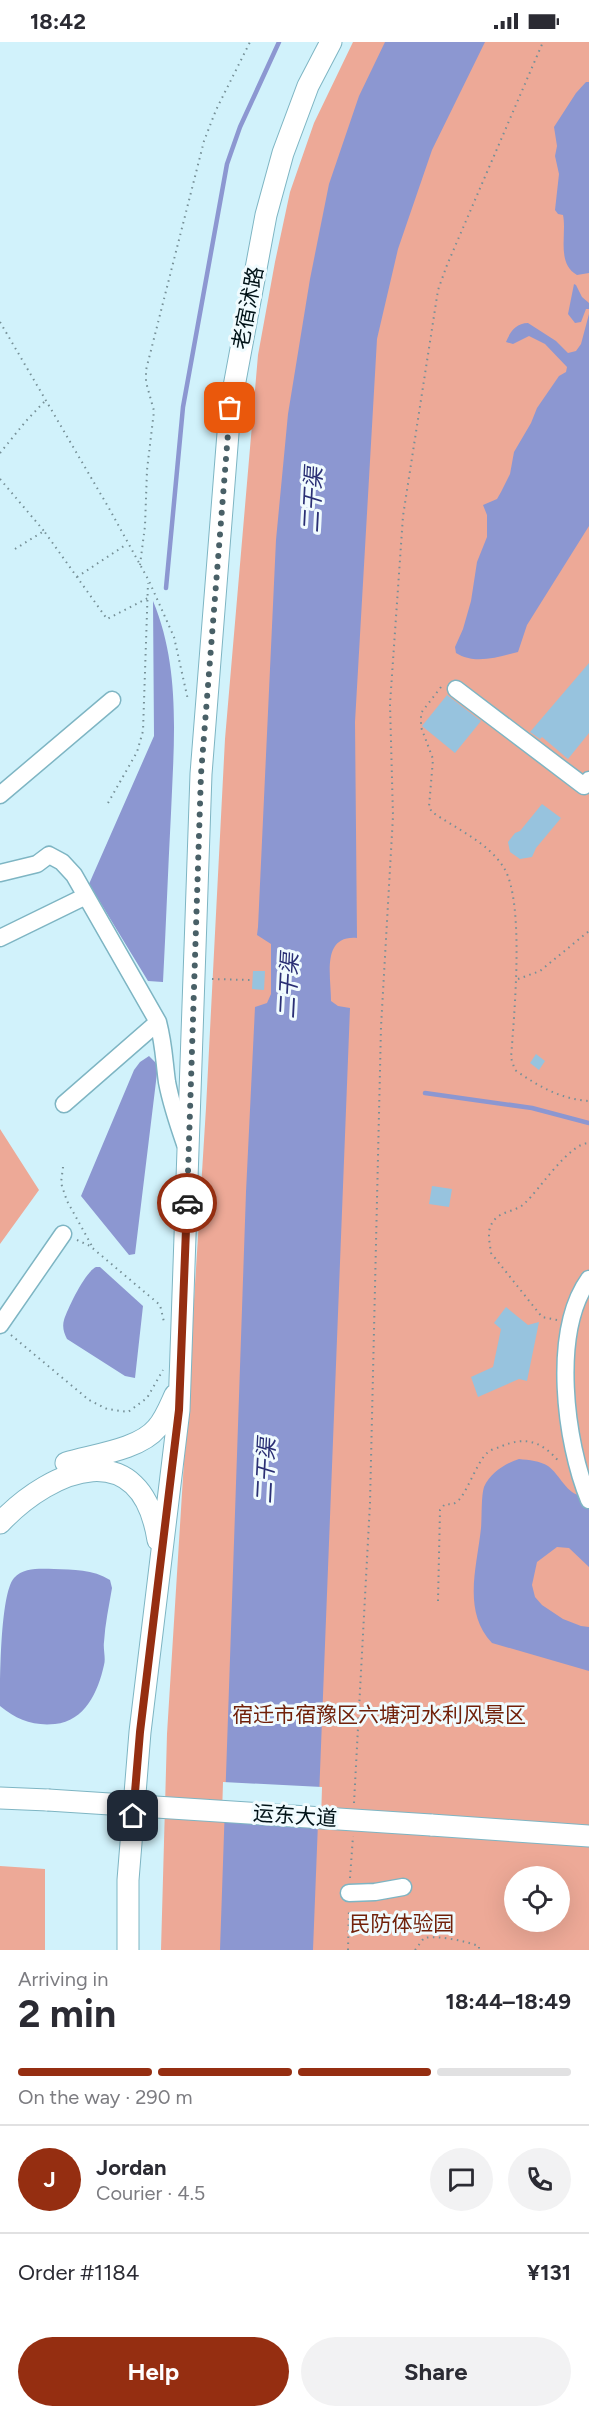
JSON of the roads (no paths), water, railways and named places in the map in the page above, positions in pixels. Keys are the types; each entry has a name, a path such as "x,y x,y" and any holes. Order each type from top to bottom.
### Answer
{"main road":[{"name":"老宿沭路","path":"128,1950 128,1880 140,1732 161,1560 188,1154 201,774 230,408 246,312 269,205 283,153 308,86 331,42"},
{"path":"0,1504 30,1481 57,1465 125,1447 150,1435 165,1417 172,1374"},
{"path":"0,1523 27,1499 50,1484 93,1469 109,1471 125,1478 146,1500 155,1523 161,1560"},
{"name":"运东大道","path":"0,1798 589,1836"}],"street":[{"path":"456,689 584,786 589,780"},
{"path":"0,795 112,700"},
{"path":"0,874 37,864 49,855 62,862 74,875 158,1022 165,1046 167,1080 188,1154"},
{"path":"0,938 86,896"},
{"path":"64,1104 158,1022"},
{"path":"4,1329 63,1234"},
{"path":"589,1279 580,1292 572,1323 566,1377 567,1416 574,1450 589,1499"},
{"path":"350,1893 375,1892 403,1887"}],"water":[{"name":"二干渠","path":"385,42 485,42 432,150 398,249 377,339 355,722 357,938 346,939 338,943 330,959 331,1001 338,1006 350,1008 313,1950 220,1950 246,1192 255,1007 267,1003 271,994 271,944 257,935 276,540 288,414 310,279 329,184 359,96"},
{"path":"586,82 589,82 589,273 577,275 571,270 564,256 563,215 558,214 555,210 559,174 555,156 557,146 554,127"},
{"path":"574,284 589,303 589,309 586,309 581,322 575,323 568,314"},
{"path":"589,314 589,526 527,625 518,652 486,659 463,657 456,653 455,647 463,629 471,601 477,562 487,537 487,515 483,505 497,499 510,474 514,452 537,408 559,376 566,372 567,367 545,344 529,336 513,344 506,342 514,329 528,323 556,341 568,353 576,351 581,344"},
{"path":"153,601 168,652 174,705 163,982 148,981 89,884 154,736"},
{"path":"149,1056 158,1065 135,1254 129,1255 81,1196 134,1070"},
{"path":"96,1267 100,1267 143,1306 135,1378 125,1376 67,1339 65,1334 63,1323 69,1307 82,1283"},
{"path":"519,1459 548,1466 571,1491 582,1495 589,1493 589,1567 569,1548 557,1547 537,1562 532,1585 535,1597 542,1605 563,1619 589,1627 589,1671 492,1643 477,1617 474,1588 484,1487 499,1469"},
{"path":"54,1569 97,1574 110,1580 112,1588 106,1622 105,1662 94,1695 82,1711 65,1722 40,1724 19,1718 0,1706 3,1619 9,1587 18,1574 28,1570"}],"waterway":[{"path":"166,588 183,407 227,164 240,127 279,42"},
{"path":"425,1093 532,1108 589,1123"}],"park label":[{"name":"宿迁市宿豫区六塘河水利风景区","path":"379,1715"},
{"name":"民防体验园","path":"402,1924"}]}
